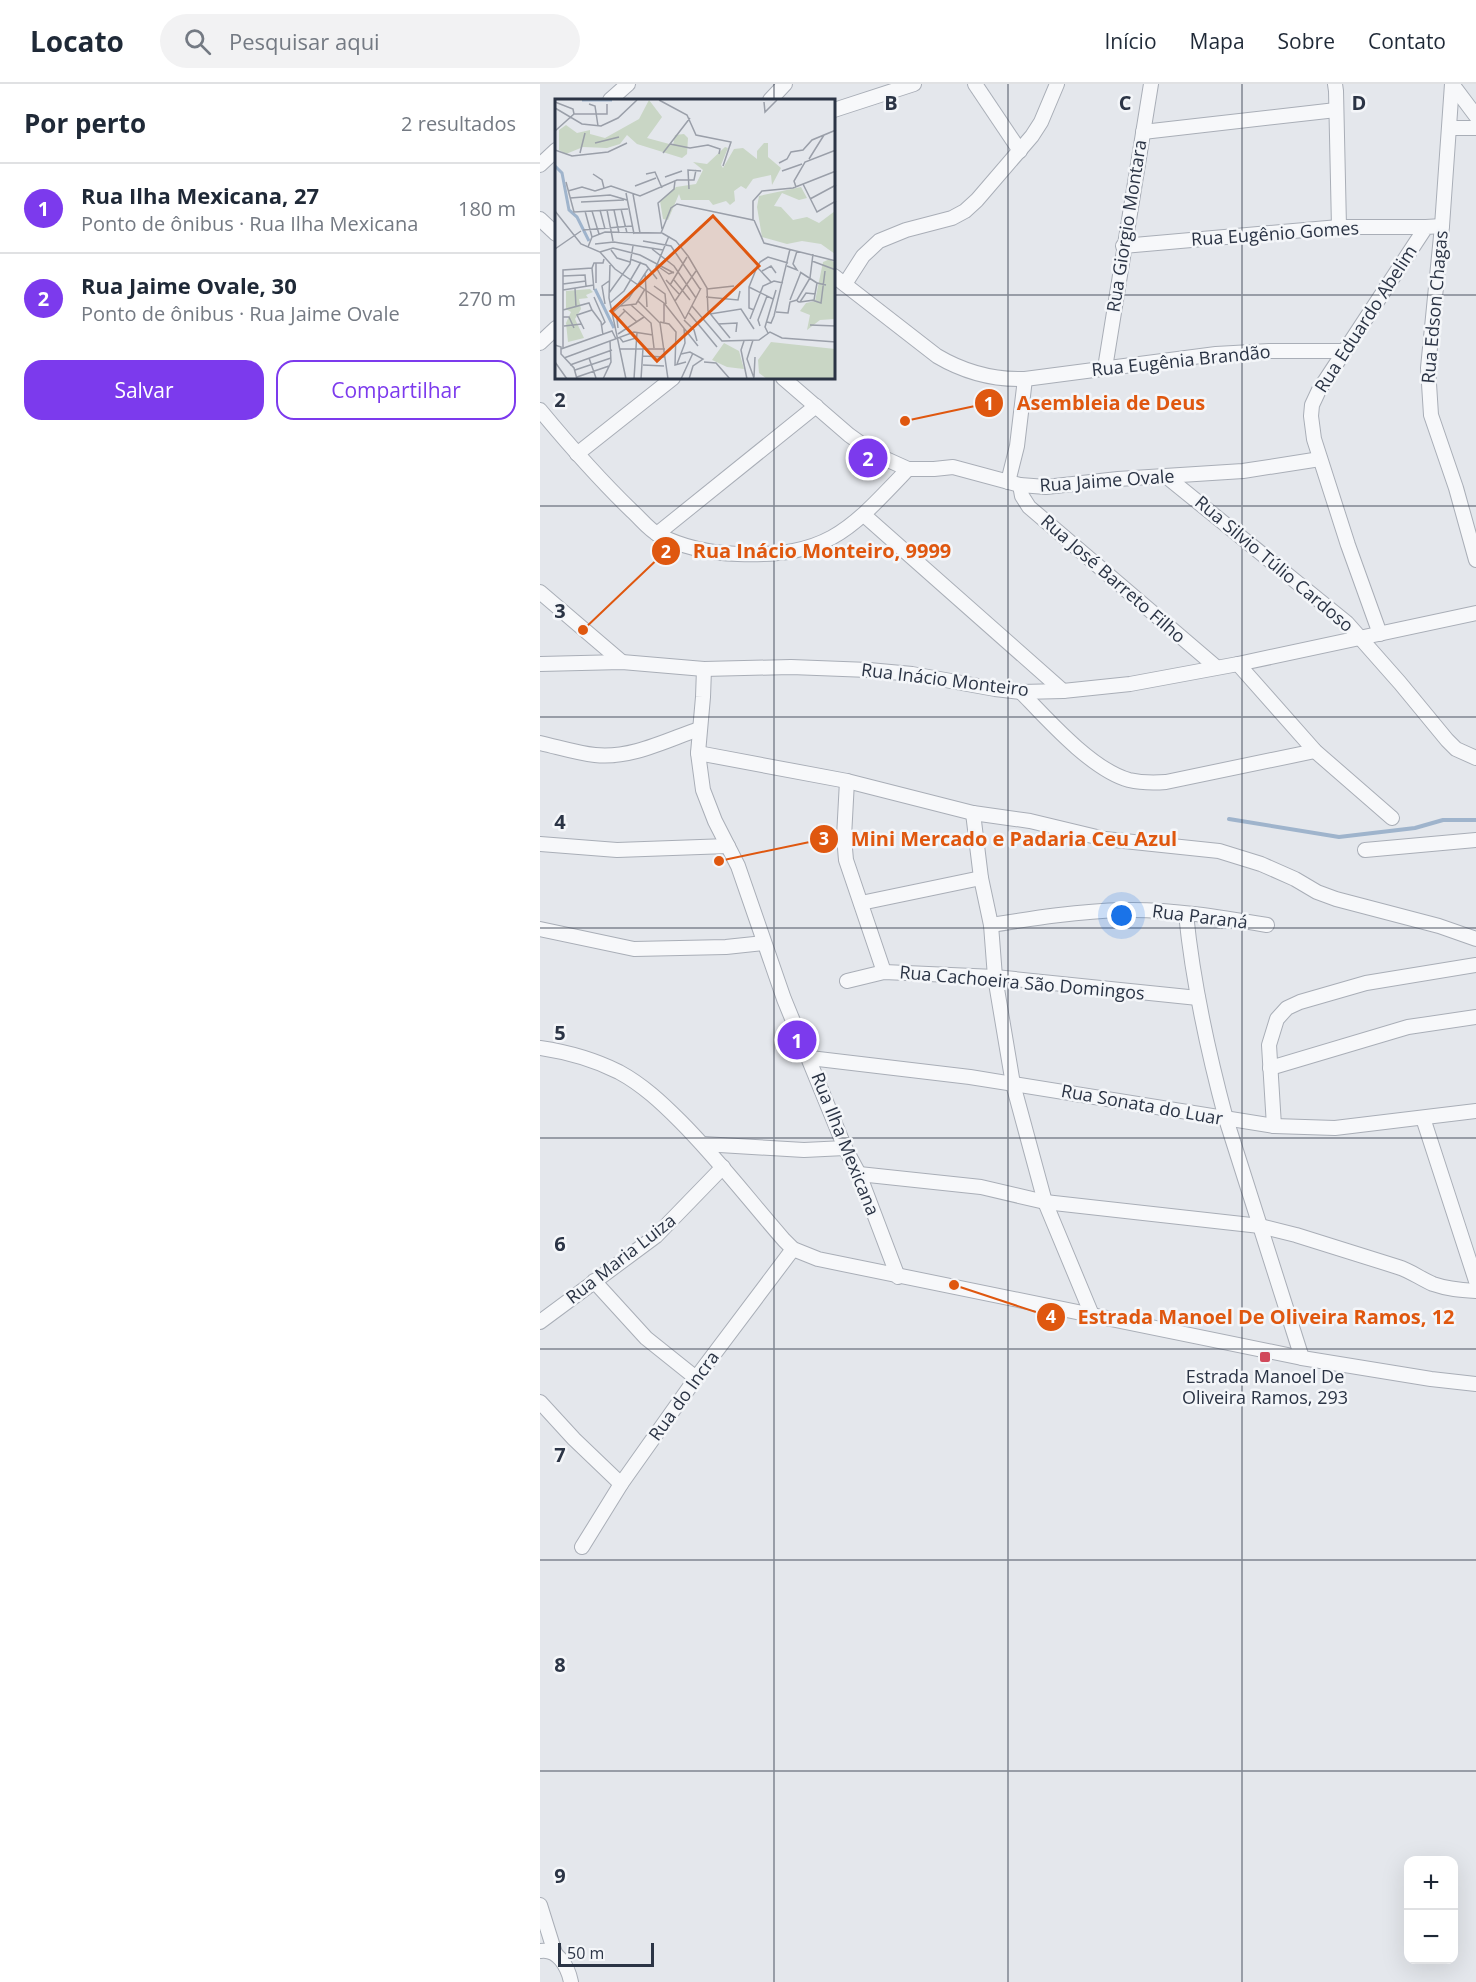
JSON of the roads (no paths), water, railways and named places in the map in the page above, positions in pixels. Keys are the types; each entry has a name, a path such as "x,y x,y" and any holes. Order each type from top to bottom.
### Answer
{"street":[{"path":"611,99 628,84"},
{"path":"771,99 785,84"},
{"path":"836,109 914,84"},
{"path":"975,84 1020,151"},
{"path":"840,280 879,241 906,230 952,218 965,211 1020,151 1041,122 1056,84"},
{"name":"Rua Giorgio Montara","path":"1105,368 1151,84"},
{"path":"1335,84 1340,227"},
{"path":"1452,84 1476,116"},
{"name":"Rua Edson Chagas","path":"1452,84 1428,390 1431,415 1456,488 1476,560"},
{"path":"1143,132 1336,110"},
{"path":"1450,128 1476,128"},
{"path":"540,165 555,151"},
{"path":"540,219 555,233"},
{"name":"Rua Eugênio Gomes","path":"1124,246 1340,227 1426,226"},
{"name":"Rua Eduardo Abelim","path":"1380,634 1320,459 1312,427 1312,405 1319,390 1426,226 1442,226"},
{"name":"Rua Eugênia Brandão","path":"840,280 937,356 952,364 1007,380 1216,354 1345,351"},
{"path":"540,343 555,329"},
{"path":"1014,484 1025,379"},
{"path":"577,454 670,380"},
{"name":"Rua Jaime Ovale","path":"785,380 849,435 877,455 908,469 953,467 1014,484 1046,487 1118,479 1243,471 1320,459"},
{"path":"657,534 816,406"},
{"path":"540,410 602,482 657,534 705,550 785,554 822,544 842,532 864,514 908,469"},
{"name":"Rua Silvio Túlio Cardoso","path":"1167,477 1335,613 1362,638 1447,740 1456,749 1476,758"},
{"name":"Rua José Barreto Filho","path":"1014,484 1029,507 1215,666"},
{"path":"864,514 1063,691"},
{"path":"540,592 622,662"},
{"name":"Rua Inácio Monteiro","path":"540,664 622,662 704,669 791,667 868,670 912,674 1021,692 1063,691 1130,684 1215,666 1238,664 1476,613"},
{"path":"1238,664 1315,751 1392,818"},
{"name":"Rua Ilha Mexicana","path":"704,669 698,753 703,790 711,813 738,866 784,999 845,1148 859,1174 898,1277"},
{"path":"1021,692 1064,736 1102,767 1126,779 1145,783 1166,782 1315,751"},
{"path":"540,743 595,755 618,754 636,751 699,729"},
{"path":"698,753 847,781 973,813 1030,821 1105,839 1219,851 1245,858 1336,899 1438,926 1476,939"},
{"path":"847,781 845,850 884,972"},
{"path":"973,813 981,878 991,925 995,977 1013,1084 1045,1202 1092,1315"},
{"path":"1365,850 1476,840"},
{"path":"540,844 616,850 728,846"},
{"path":"861,903 981,878"},
{"name":"Rua Paraná","path":"991,925 1105,911 1165,911 1267,925"},
{"path":"1186,914 1198,998 1227,1119 1302,1358"},
{"path":"540,929 634,949 717,948 764,943"},
{"path":"1274,1126 1269,1045 1275,1024 1287,1008 1366,983 1476,965"},
{"name":"Rua Cachoeira São Domingos","path":"847,981 884,972 995,977 1198,998"},
{"path":"1270,1068 1408,1027 1476,1017"},
{"path":"540,1048 572,1055 620,1072 660,1101 703,1144 793,1249 818,1259 1302,1358 1476,1384"},
{"name":"Rua Sonata do Luar","path":"810,1058 918,1070 1274,1126 1335,1128 1476,1111"},
{"path":"1423,1118 1476,1281"},
{"path":"703,1144 804,1150 845,1148"},
{"name":"Rua Maria Luiza","path":"540,1322 656,1236 723,1167"},
{"path":"859,1174 981,1187 1045,1202 1260,1226 1413,1272 1436,1285 1476,1291"},
{"name":"Rua do Incra","path":"582,1547 621,1484 696,1378 793,1249"},
{"path":"594,1281 646,1338 696,1378"},
{"path":"540,1402 574,1439 621,1484"},
{"path":"540,1905 555,1953 569,1973 571,1982"},
{"path":"540,1951 555,1953"}],"waterway":[{"path":"1229,819 1339,837 1415,828 1443,820 1476,820"}],"place":[{"name":"Asembleia de Deus","path":"905,421"},
{"name":"Rua Jaime Ovale, 30","path":"868,458"},
{"name":"Rua Inácio Monteiro, 9999","path":"583,630"},
{"name":"Mini Mercado e Padaria Ceu Azul","path":"719,861"},
{"name":"Rua Ilha Mexicana, 27","path":"797,1040"},
{"name":"Estrada Manoel De Oliveira Ramos, 12","path":"954,1285"},
{"name":"Estrada Manoel De Oliveira Ramos, 293","path":"1265,1357"}]}
